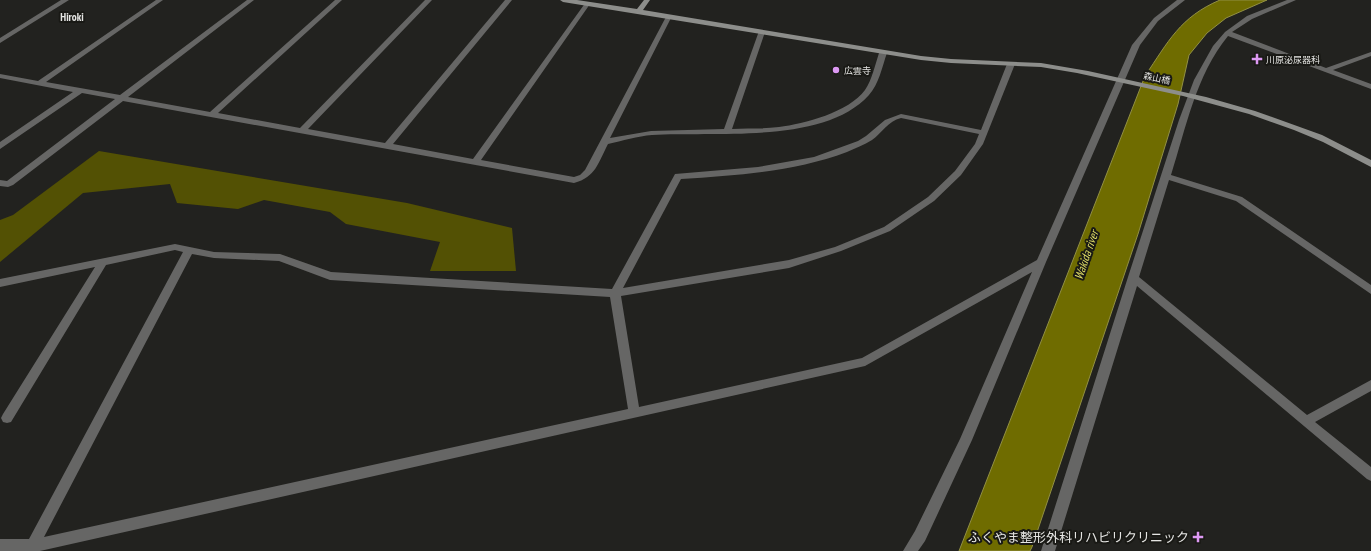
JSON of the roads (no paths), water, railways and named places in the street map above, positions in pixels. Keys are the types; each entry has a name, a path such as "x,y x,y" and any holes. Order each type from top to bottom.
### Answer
{"street":[{"path":"0,41 66,0"},
{"path":"40,83 160,0"},
{"path":"0,184 10,183 251,0"},
{"path":"212,114 339,0"},
{"path":"303,130 429,0"},
{"path":"387,146 509,0"},
{"name":"森山橋","path":"563,0 640,11 883,53 961,63 1011,64 1059,68 1184,94 1236,107 1320,137 1371,164"},
{"path":"640,11 647,0"},
{"path":"910,551 920,536 966,440 1041,262 1123,81 1136,45 1146,28 1158,16 1182,0"},
{"path":"1048,551 1133,277 1206,61 1227,33 1254,16 1293,0"},
{"path":"476,162 588,3"},
{"path":"0,82 4,77 81,90 574,180 583,177 589,172 669,16"},
{"path":"726,132 761,32"},
{"path":"1227,33 1371,87"},
{"path":"605,142 650,133 777,130 794,128 821,120 852,105 867,92 883,53"},
{"path":"1326,70 1371,54"},
{"path":"0,283 175,247 214,255 280,258 330,276 615,294 789,264 838,250 887,229 931,199 958,173 979,144 1011,64"},
{"path":"0,146 81,90"},
{"path":"634,413 615,294 678,176 770,169 808,162 868,138 893,116 901,116 984,133"},
{"path":"1166,176 1239,199 1371,290"},
{"path":"32,548 189,250"},
{"path":"7,418 102,262"},
{"path":"0,545 32,548 865,362 1041,262"},
{"path":"1133,277 1371,475"},
{"path":"1306,421 1371,385"}],"water":[{"name":"Wakida river","path":"1220,0 1267,0 1226,18 1207,33 1189,55 1178,104 1138,234 1032,547 1030,551 959,551 1145,76 1168,41 1176,32 1195,14"}],"place":[{"name":"川原泌尿器科","path":"1257,59"},
{"name":"広雲寺","path":"836,70"},
{"name":"ふくやま整形外科リハビリクリニック","path":"1198,537"}],"district":[{"name":"Hiroki","path":"72,17"}]}
